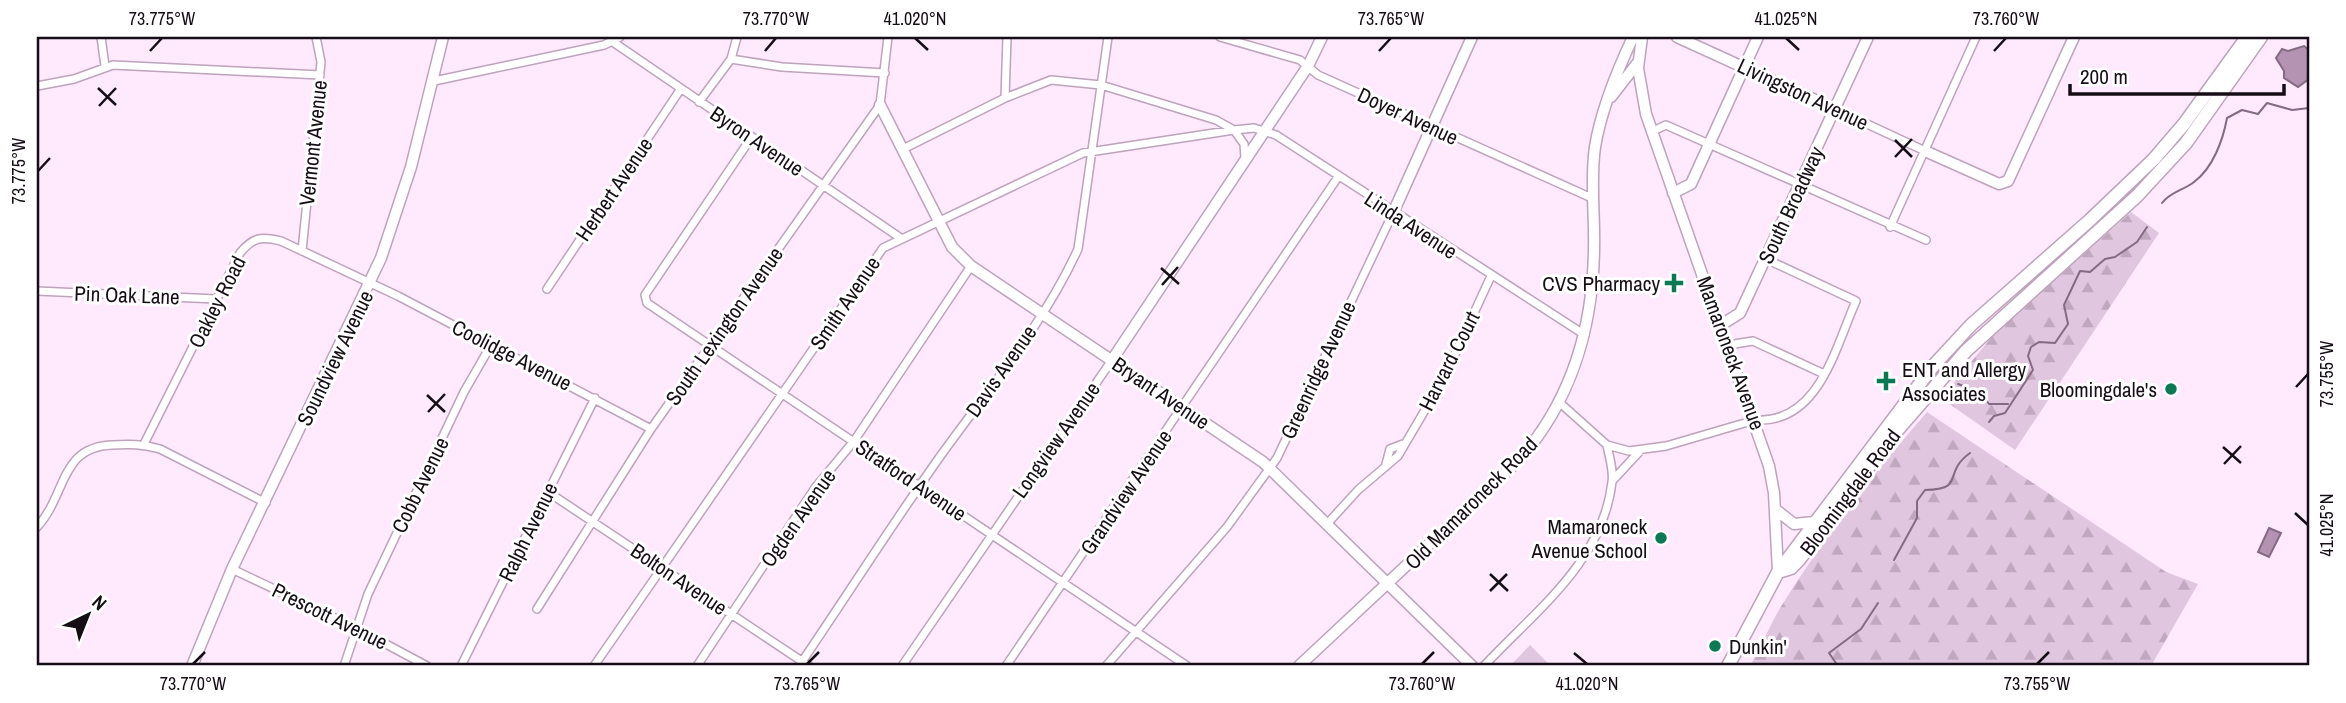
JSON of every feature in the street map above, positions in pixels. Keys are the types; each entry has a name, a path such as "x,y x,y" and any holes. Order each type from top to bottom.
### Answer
{"main road":[{"name":"Bloomingdale Road","path":"1777,572 1895,412 1949,347 2154,159 2184,124 2247,37"},
{"name":"Bloomingdale Road","path":"1777,572 1791,568 1800,560 1888,441 1974,342 2151,182 2212,111 2261,37"},
{"name":"Mamaroneck Avenue","path":"1728,666 1777,572"}],"street":[{"path":"101,37 105,66"},
{"name":"Vermont Avenue","path":"302,251 321,62 316,37"},
{"name":"Soundview Avenue","path":"192,666 232,569 371,284 397,212 434,81 443,37"},
{"path":"699,102 731,59 737,37"},
{"name":"South Lexington Avenue","path":"537,608 651,429 880,105 888,37"},
{"path":"1004,98 1007,37"},
{"name":"Davis Avenue","path":"803,665 919,485 1042,313 1078,249 1108,37"},
{"name":"Doyer Avenue","path":"1220,37 1300,60 1318,75 1594,199"},
{"name":"Longview Avenue","path":"902,666 1266,131 1308,66 1322,37"},
{"name":"Greenridge Avenue","path":"1106,666 1227,527 1270,469 1393,213 1472,37"},
{"name":"Old Mamaroneck Road","path":"1611,97 1610,91 1633,37"},
{"name":"Mamaroneck Avenue","path":"1642,37 1639,61 1641,98 1651,132 1755,420 1769,466 1775,509 1777,572"},
{"name":"Livingston Avenue","path":"1677,37 1999,184 2006,183 2016,166 2074,37"},
{"path":"1673,193 1691,184 1707,143 1758,37"},
{"name":"South Broadway","path":"1721,326 1740,313 1868,37"},
{"path":"1890,227 1976,37"},
{"path":"434,81 617,40"},
{"name":"Byron Avenue","path":"617,40 680,90 902,239"},
{"path":"731,59 782,67 885,73"},
{"name":"Old Mamaroneck Road","path":"1299,666 1518,460 1541,433 1559,402 1585,335 1593,277 1595,147 1611,97 1639,61"},
{"path":"37,86 82,77 105,66 320,75"},
{"path":"904,149 1004,98 1051,80 1101,85 1216,120 1234,130 1266,131"},
{"name":"Herbert Avenue","path":"547,289 680,90"},
{"name":"Bryant Avenue","path":"880,105 952,247 971,266 1270,469 1472,666"},
{"path":"1651,132 1666,125 1890,227 1926,240"},
{"path":"1234,130 1246,149 1242,166"},
{"name":"Smith Avenue","path":"594,666 877,254 902,239 1091,151 1234,130"},
{"name":"Linda Avenue","path":"1266,131 1585,335"},
{"name":"Stratford Avenue","path":"751,138 645,295 648,303 1187,666"},
{"name":"Grandview Avenue","path":"1006,666 1338,177"},
{"name":"Oakley Road","path":"144,444 240,253 254,239 264,237 281,241 371,284"},
{"path":"1559,402 1607,445 1639,452 1755,420 1772,421 1799,408 1812,396 1824,374 1856,301 1766,259"},
{"name":"Ogden Avenue","path":"696,666 815,488 854,441 971,266"},
{"name":"Harvard Court","path":"1327,524 1386,464 1398,456 1445,376 1491,276"},
{"name":"Coolidge Avenue","path":"371,284 651,429"},
{"name":"Pin Oak Lane","path":"37,291 216,299"},
{"path":"1728,345 1753,341 1824,374"},
{"name":"Cobb Avenue","path":"344,666 368,594 458,405 491,345"},
{"name":"Ralph Avenue","path":"461,666 595,398"},
{"path":"37,527 80,453 96,445 144,444 266,503"},
{"path":"1484,666 1588,555 1597,537 1613,480 1607,445"},
{"path":"1613,480 1639,452"},
{"name":"Bolton Avenue","path":"548,492 803,665"},
{"path":"1775,509 1794,524 1814,522"},
{"name":"Prescott Avenue","path":"232,569 356,628 427,666"}],"green space":[{"path":"2131,212 2159,233 2015,450 1941,398 1996,332"},
{"path":"1927,412 2166,572 2198,584 2151,666 1750,666 1778,612 1815,554 1869,482"},
{"path":"1530,645 1551,666 1510,666"}],"shaded area":[{"path":"2304,46 2309,50 2309,79 2298,87 2284,78 2284,71 2276,58 2282,49 2288,51"},
{"path":"2269,528 2281,533 2269,557 2258,552"}],"waterway":[{"path":"2162,203 2194,182 2207,169 2220,144 2227,118 2242,110 2258,114 2267,103 2292,110 2309,108"},
{"path":"1989,422 1994,416 2005,413 2033,370 2028,356 2031,347 2039,342 2055,343 2068,324 2064,305 2080,271 2090,272 2105,259 2115,257 2137,242 2147,227"},
{"path":"1958,384 1980,392 1989,404 2008,404"},
{"path":"1894,560 1917,518 1917,501 1925,490 1946,487 1961,461 1970,453"},
{"path":"1838,666 1829,653 1861,629 1878,603"}],"place":[{"name":"CVS Pharmacy","path":"1674,283"},
{"name":"ENT and Allergy Associates","path":"1886,381"},
{"name":"Bloomingdale's","path":"2171,389"},
{"name":"Mamaroneck Avenue School","path":"1661,538"},
{"name":"Dunkin'","path":"1715,646"}]}
